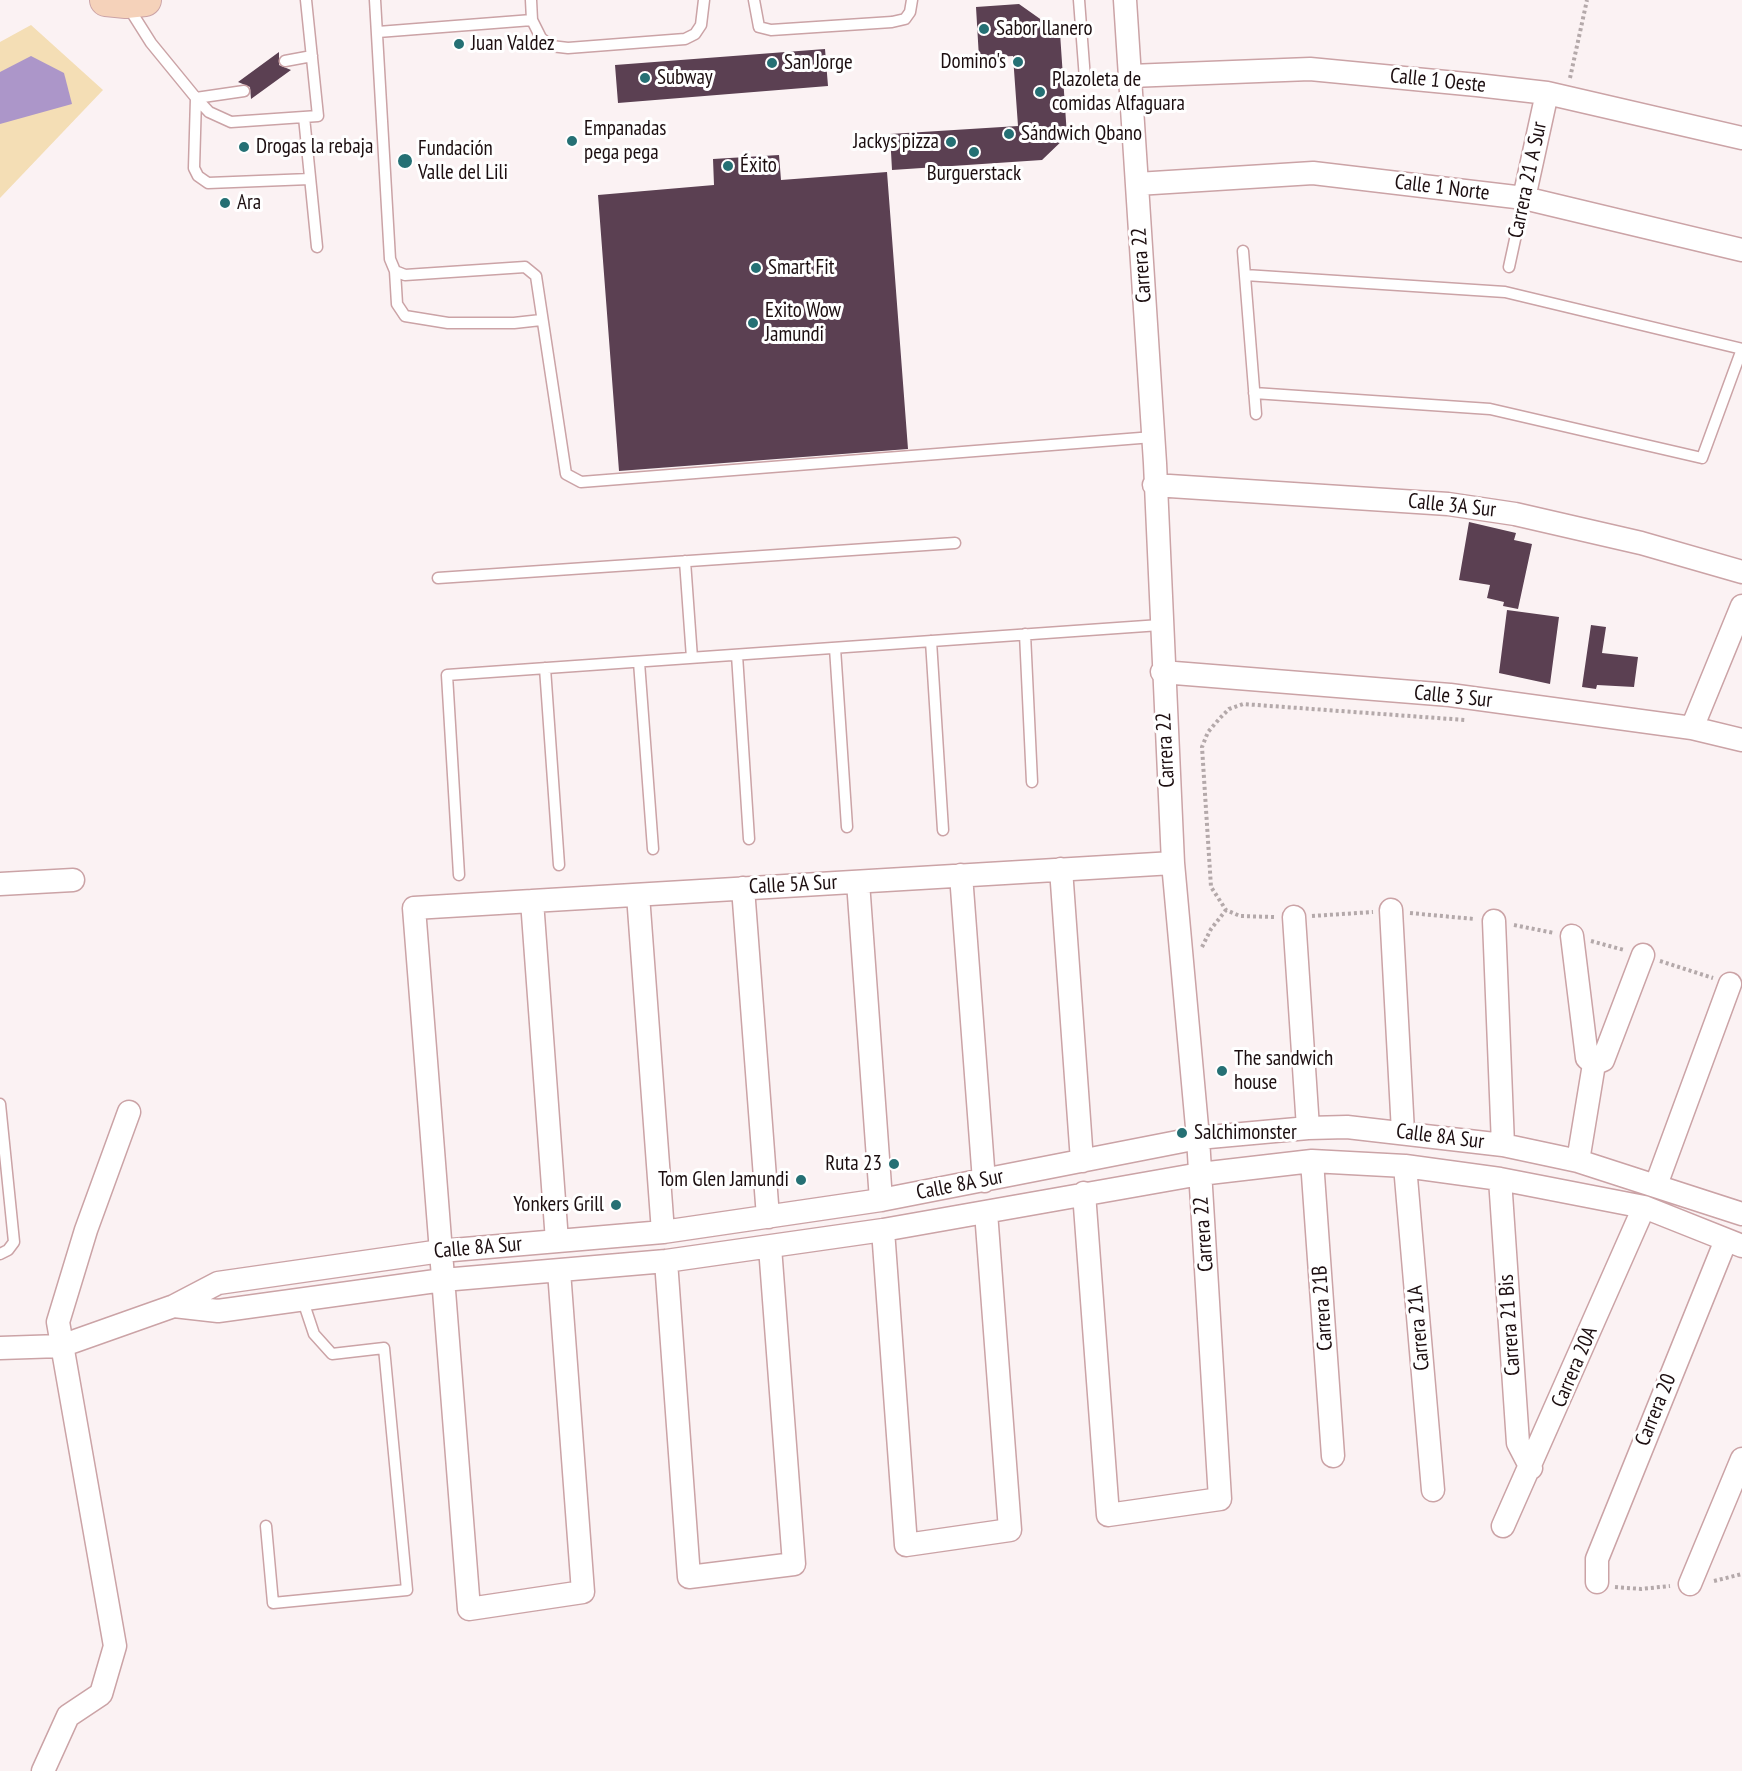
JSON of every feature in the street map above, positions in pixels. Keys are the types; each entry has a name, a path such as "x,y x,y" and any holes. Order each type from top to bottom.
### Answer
{"street":[{"name":"Carrera 22","path":"1084,1193 1108,1515 1220,1499 1198,1138 1173,863 1162,672 1153,437 1125,0"},
{"name":"Calle 1 Oeste","path":"1130,75 1310,69 1547,93 1742,138"},
{"name":"Carrera 21 A Sur","path":"1524,198 1547,93"},
{"name":"Calle 1 Norte","path":"1137,184 1313,173 1524,198 1742,250"},
{"name":"Calle 3A Sur","path":"1154,485 1449,504 1515,514 1629,540 1742,572"},
{"path":"1692,728 1742,606"},
{"name":"Calle 3 Sur","path":"1162,672 1450,695 1692,728 1742,740"},
{"name":"Calle 5A Sur","path":"441,1251 414,908 1173,863"},
{"path":"1061,869 1082,1161"},
{"path":"960,875 984,1181"},
{"path":"0,884 73,880"},
{"path":"858,882 881,1200"},
{"path":"743,888 768,1217"},
{"path":"638,895 663,1232"},
{"path":"532,901 557,1241"},
{"path":"1390,910 1403,1132"},
{"path":"1294,917 1308,1128"},
{"path":"1494,921 1503,1145"},
{"path":"1572,936 1587,1058 1594,1064"},
{"path":"1594,1064 1603,1060 1643,955"},
{"path":"1656,1185 1730,984"},
{"path":"1578,1161 1594,1064"},
{"path":"43,1771 68,1716 101,1694 115,1646 58,1322 86,1230 129,1112"},
{"name":"Calle 8A Sur","path":"0,1348 61,1346 174,1306 218,1283 441,1251 663,1232 881,1200 1198,1138 1308,1128 1347,1127 1503,1145 1578,1161 1741,1212"},
{"name":"Calle 8A Sur","path":"174,1306 218,1311 443,1281 666,1261 883,1230 1200,1174 1312,1161 1405,1166 1500,1179 1644,1207 1734,1243"},
{"name":"Carrera 21B","path":"1312,1161 1333,1456"},
{"name":"Carrera 21A","path":"1405,1166 1433,1490"},
{"name":"Carrera 21 Bis","path":"1500,1179 1518,1443 1531,1468"},
{"name":"Carrera 20A","path":"1503,1526 1531,1468 1644,1207"},
{"path":"883,1230 906,1545 1010,1530 986,1212"},
{"name":"Carrera 20","path":"1597,1582 1597,1559 1734,1243"},
{"path":"666,1261 689,1577 794,1564 770,1247"},
{"path":"441,1251 469,1609 583,1592 560,1271"},
{"path":"1690,1584 1742,1459"}],"lane":[{"path":"126,1 152,43 196,98 209,112 231,122 318,116 306,0"},
{"path":"375,0 390,259 395,272 397,304 405,316 448,323 514,323 541,320"},
{"path":"531,0 532,20 541,38 551,46 568,48 685,39 695,34 701,25 704,0"},
{"path":"754,0 759,27 771,30 892,22 905,18 910,12 912,0"},
{"path":"1079,0 1085,79"},
{"path":"378,32 532,20"},
{"path":"285,61 312,56"},
{"path":"196,98 244,91"},
{"path":"196,98 194,168 198,176 208,183 310,179"},
{"path":"304,117 317,247"},
{"name":"Carrera 21 A Sur","path":"1509,267 1524,198"},
{"path":"1243,250 1256,414"},
{"path":"395,272 405,275 525,267 536,276 566,474 581,482 1153,437"},
{"path":"1245,274 1505,292 1742,349 1702,458 1490,409 1254,393"},
{"path":"438,578 955,543"},
{"path":"685,561 692,658"},
{"path":"459,875 447,675 1160,625"},
{"path":"1025,634 1032,782"},
{"path":"931,641 943,830"},
{"path":"835,648 847,827"},
{"path":"737,655 749,839"},
{"path":"639,662 653,849"},
{"path":"544,668 559,865"},
{"path":"0,1104 14,1242 8,1250 0,1254"},
{"path":"266,1526 273,1603 407,1590 384,1348 332,1354 314,1334 303,1301"}],"path":[{"path":"1547,93 1569,85 1587,0"},
{"path":"1227,910 1211,887 1202,747 1208,732 1229,709 1243,704 1467,720"}],"shaded area":[{"path":"31,25 103,90 0,198 0,42"},
{"path":"31,56 64,73 72,104 0,124 0,72"}],"building":[{"name":"Plazoleta de comidas Alfaguara","path":"1019,4 1060,33 1067,136 1042,160 892,170 890,134 1018,126 1013,56 979,58 976,7"},
{"path":"825,49 828,86 618,103 615,65"},
{"path":"279,52 279,65 291,70 251,99 250,87 238,82"},
{"name":"Exito Wow Jamundi","path":"779,155 781,180 887,172 908,449 619,471 598,195 714,185 713,159"},
{"path":"1469,522 1516,533 1514,540 1532,544 1518,609 1503,606 1504,602 1487,598 1490,585 1459,580"},
{"path":"1507,610 1559,617 1550,684 1499,673"},
{"path":"1591,625 1606,627 1602,653 1638,657 1634,687 1597,685 1596,689 1582,687"}],"place":[{"name":"Sabor llanero","path":"984,29"},
{"name":"Juan Valdez","path":"459,44"},
{"name":"Domino's","path":"1018,62"},
{"name":"San Jorge","path":"772,63"},
{"name":"Subway","path":"645,78"},
{"name":"Plazoleta de comidas Alfaguara","path":"1040,92"},
{"name":"Sándwich Qbano","path":"1009,134"},
{"name":"Empanadas pega pega","path":"572,141"},
{"name":"Jackys pizza","path":"951,142"},
{"name":"Drogas la rebaja","path":"244,147"},
{"name":"Burguerstack","path":"974,152"},
{"name":"Fundación Valle del Lili","path":"405,161"},
{"name":"Éxito","path":"728,166"},
{"name":"Ara","path":"225,203"},
{"name":"Smart Fit","path":"756,268"},
{"name":"Exito Wow Jamundi","path":"753,323"},
{"name":"The sandwich house","path":"1222,1071"},
{"name":"Salchimonster","path":"1182,1133"},
{"name":"Ruta 23","path":"894,1164"},
{"name":"Tom Glen Jamundi","path":"801,1180"},
{"name":"Yonkers Grill","path":"616,1205"}]}
